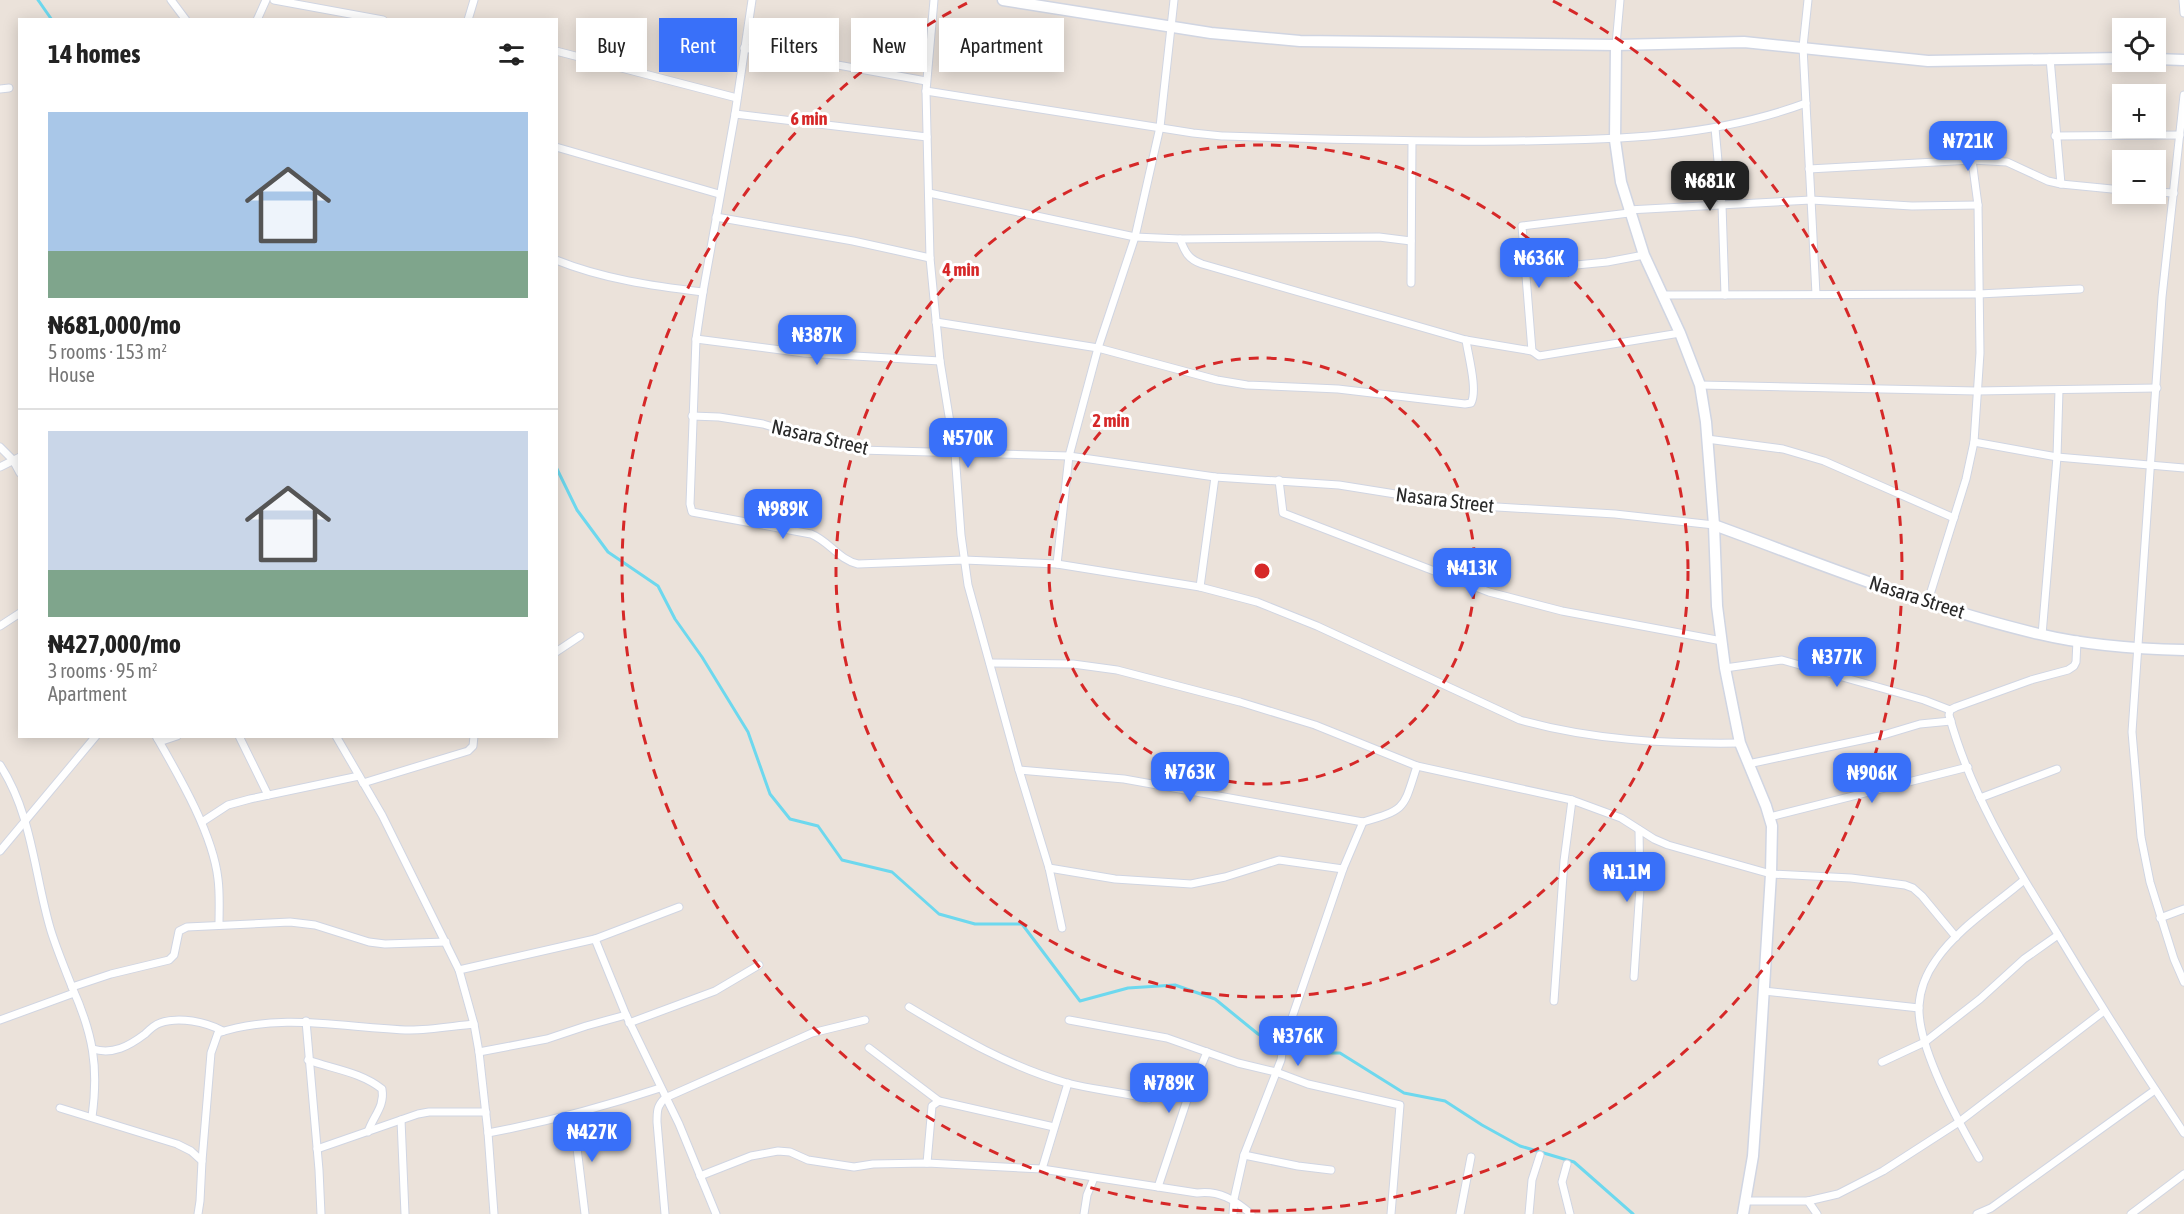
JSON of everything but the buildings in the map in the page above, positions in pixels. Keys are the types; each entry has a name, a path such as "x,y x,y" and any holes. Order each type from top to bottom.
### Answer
{"street":[{"path":"171,0 184,18"},
{"path":"258,18 266,0"},
{"path":"274,0 372,18"},
{"path":"469,18 474,0"},
{"path":"752,0 735,114 719,194 696,339 692,416 690,504 692,512 811,534 821,538 849,562 858,564 964,560 1057,564 1200,586 1257,602 1317,626 1520,720 1552,729 1620,739 1740,743"},
{"path":"934,0 926,81 930,258 940,361 955,453 964,560 968,585 1019,770 1049,868 1062,928"},
{"path":"1003,0 1255,38 1300,41 1616,45 1744,42 1928,61 2112,58"},
{"path":"1057,564 1069,456 1098,348 1135,237 1160,127 1174,0"},
{"path":"1620,0 1616,45 1615,140 1621,182 1644,255 1680,333 1700,385 1714,525 1717,606 1725,668 1740,743 1772,826 1754,1146 1743,1214"},
{"path":"1808,0 1803,47 1816,294"},
{"path":"2183,0 2184,13"},
{"path":"744,48 926,81"},
{"path":"558,52 737,98"},
{"path":"2050,58 2055,136 2061,184"},
{"path":"2166,59 2184,60"},
{"path":"0,89 9,88"},
{"path":"926,91 1222,136 1412,142 1615,140 1715,128 1763,118 1806,103"},
{"path":"2184,95 2163,297 2132,732 2141,837 2150,882 2160,918 2184,982"},
{"path":"735,114 927,137"},
{"path":"1715,128 1722,205 1725,295"},
{"path":"2055,136 2180,135"},
{"path":"1411,283 1412,142"},
{"path":"558,148 719,194"},
{"path":"1809,169 1972,160 2007,162 2048,181 2112,189"},
{"path":"1928,601 1966,479 1974,442 1980,353 1978,205 1972,160"},
{"path":"2166,193 2174,193"},
{"path":"929,194 1135,237 1180,239 1348,236 1411,241"},
{"path":"1532,351 1522,228 1524,224 1629,211 1811,200 1912,206 1978,205"},
{"path":"716,217 930,258"},
{"path":"1180,239 1186,255 1192,260 1466,340 1532,351 1539,356 1680,333"},
{"path":"1525,270 1596,263 1644,255"},
{"path":"558,261 580,270 610,277 660,287 703,292"},
{"path":"1662,295 1979,294 2080,289"},
{"path":"936,322 1098,348 1217,380 1247,385 1338,389 1465,404 1471,403 1473,399 1466,340"},
{"path":"696,339 804,353 940,361"},
{"path":"1700,385 1977,391 2157,388"},
{"path":"2042,635 2057,457 2059,390"},
{"name":"Nasara Street","path":"692,416 719,417 763,424 815,440 860,450 1069,456 1215,477 1340,485 1464,505 1604,513 1714,525 1892,590 2042,635 2139,649 2184,650"},
{"path":"1707,439 1783,449 1824,461 1954,518"},
{"path":"1974,442 2057,457 2184,468"},
{"path":"0,447 16,459 0,467"},
{"path":"1200,586 1215,477"},
{"path":"1279,480 1283,513 1478,589 1562,611 1722,641"},
{"path":"0,627 18,614"},
{"path":"558,651 580,636"},
{"path":"1725,668 1782,660 1924,700 1950,710 2031,680 2068,670 2076,662 2077,640"},
{"path":"990,663 1073,664 1117,670 1240,702 1315,725 1417,766 1572,800 1621,818 1668,845 1771,874 1905,885 1913,888 1922,896 1956,937"},
{"path":"1950,710 1951,721 1968,768 2007,853 2104,1011 2184,1133"},
{"path":"1748,764 1857,741 1920,724 1951,721"},
{"path":"0,851 94,738"},
{"path":"157,738 162,741 171,738"},
{"path":"157,738 202,822 216,865 219,926"},
{"path":"240,738 268,795"},
{"path":"337,738 382,815 459,970 474,1023 479,1052 494,1214"},
{"path":"202,822 228,805 268,795 362,780 468,751 473,746 474,738"},
{"path":"0,765 27,821 51,931 93,1049 96,1079 92,1117"},
{"path":"1019,770 1124,778 1362,822 1388,815 1404,804 1417,766"},
{"path":"1770,817 1968,768"},
{"path":"1980,798 2057,769"},
{"path":"1554,1001 1564,861 1572,800"},
{"path":"1233,1214 1244,1155 1281,1060 1284,1041 1343,869 1362,822"},
{"path":"1634,977 1640,888 1639,830"},
{"path":"1049,868 1115,879 1191,884 1225,878 1279,860 1343,869"},
{"path":"1979,1158 1951,1107 1925,1042 1919,1008 1923,983 1936,960 1956,937 2024,880"},
{"path":"459,970 596,939 679,907"},
{"path":"2160,918 2184,909"},
{"path":"0,1020 111,974 169,960 174,955 181,928 290,921 376,943 446,942"},
{"path":"1882,1062 1925,1042 1980,999 2024,959 2058,935"},
{"path":"596,939 629,1023 679,1124 716,1214"},
{"path":"629,1023 715,991 759,965"},
{"path":"1764,991 1919,1008"},
{"path":"909,1007 971,1043 1009,1061 1068,1083 1149,1099"},
{"path":"1746,1201 1808,1201 1838,1194 1883,1171 1959,1122 2104,1011"},
{"path":"479,1052 547,1039 626,1015"},
{"path":"665,1214 657,1109 665,1098 812,1033 865,1020"},
{"path":"1069,1020 1167,1038 1308,1084 1400,1105 1391,1214"},
{"path":"93,1049 103,1052 116,1050 129,1044 158,1023 171,1021 199,1022 223,1031"},
{"path":"198,1214 211,1053 218,1033 239,1027 306,1021 413,1030 474,1023"},
{"path":"306,1021 321,1214"},
{"path":"869,1048 939,1101 1054,1127"},
{"path":"1158,1187 1188,1097 1207,1052"},
{"path":"308,1060 334,1070 355,1074 374,1082 382,1089 381,1108 368,1132"},
{"path":"1042,1169 1068,1083"},
{"path":"488,1133 573,1115 660,1088"},
{"path":"1977,1214 1991,1208 2156,1090"},
{"path":"927,1163 932,1106 939,1101"},
{"path":"60,1108 177,1144 191,1150 202,1161"},
{"path":"317,1149 429,1112 486,1112"},
{"path":"573,1115 585,1214"},
{"path":"401,1120 405,1214"},
{"path":"700,1176 750,1156 778,1150 790,1152 808,1160 854,1167 873,1164 927,1163 1042,1169 1197,1193 1216,1193 1234,1199 1251,1214"},
{"path":"1244,1155 1331,1170"},
{"path":"1528,1214 1532,1180 1540,1155"},
{"path":"1460,1214 1472,1157"},
{"path":"1567,1164 1562,1182 1570,1214"},
{"path":"2131,1214 2184,1174"},
{"path":"1084,1214 1087,1195 1094,1178"},
{"path":"1808,1201 1817,1214"}],"waterway":[{"path":"38,0 51,18"},
{"path":"558,471 577,510 608,552 658,586 675,619 702,657 748,732 770,794 790,819 818,826 842,860 892,872 939,914 975,924 1022,924 1080,1001 1128,988 1175,985 1215,999 1258,1034 1292,1053 1340,1053 1404,1093 1445,1101 1520,1146 1574,1162 1633,1214"}]}
